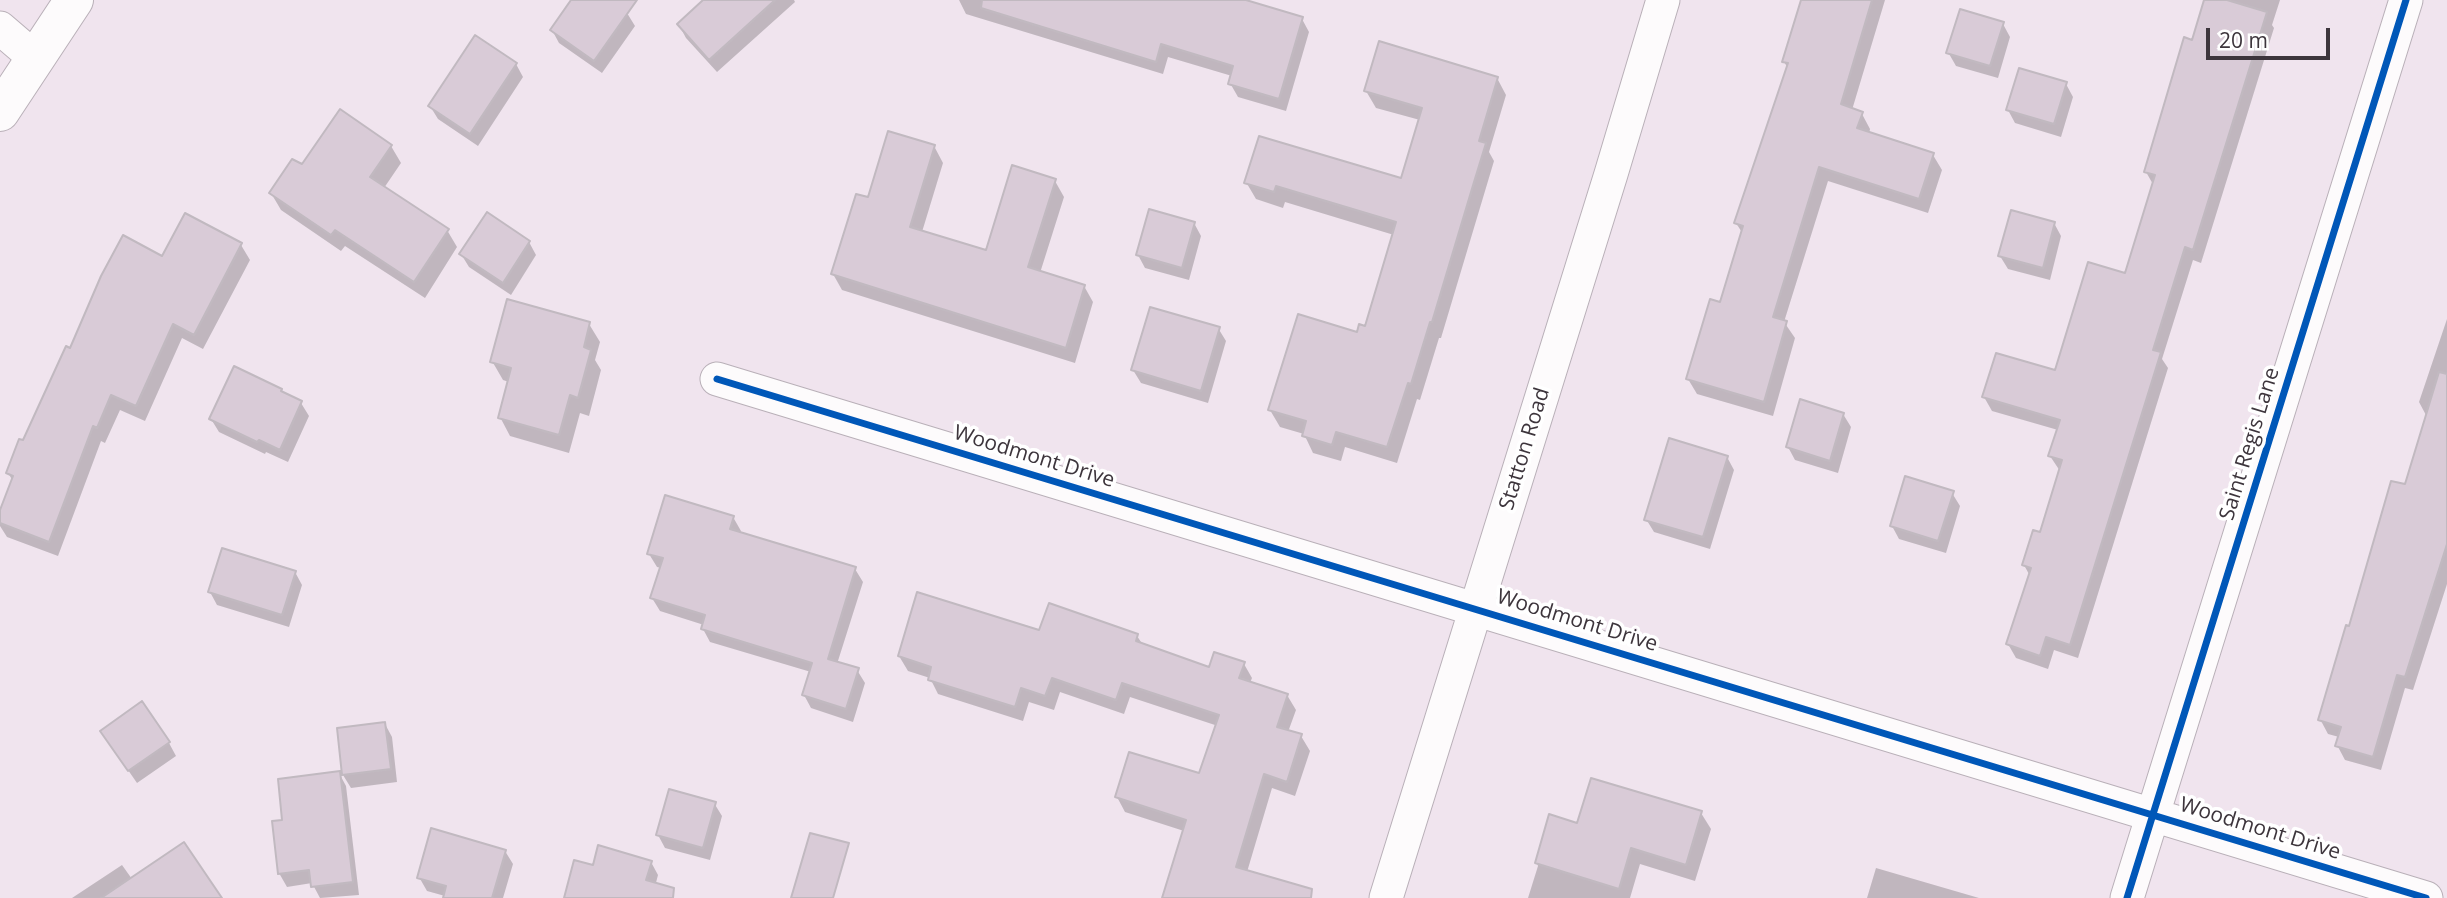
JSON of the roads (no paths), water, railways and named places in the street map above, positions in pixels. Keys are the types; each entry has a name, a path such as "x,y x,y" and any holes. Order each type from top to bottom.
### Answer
{"street":[{"path":"0,112 74,0"},
{"name":"Statton Road","path":"1386,898 1663,0"},
{"name":"Saint Regis Lane","path":"2127,898 2406,0"},
{"path":"0,28 35,58"},
{"name":"Woodmont Drive","path":"716,379 2426,898"}]}
